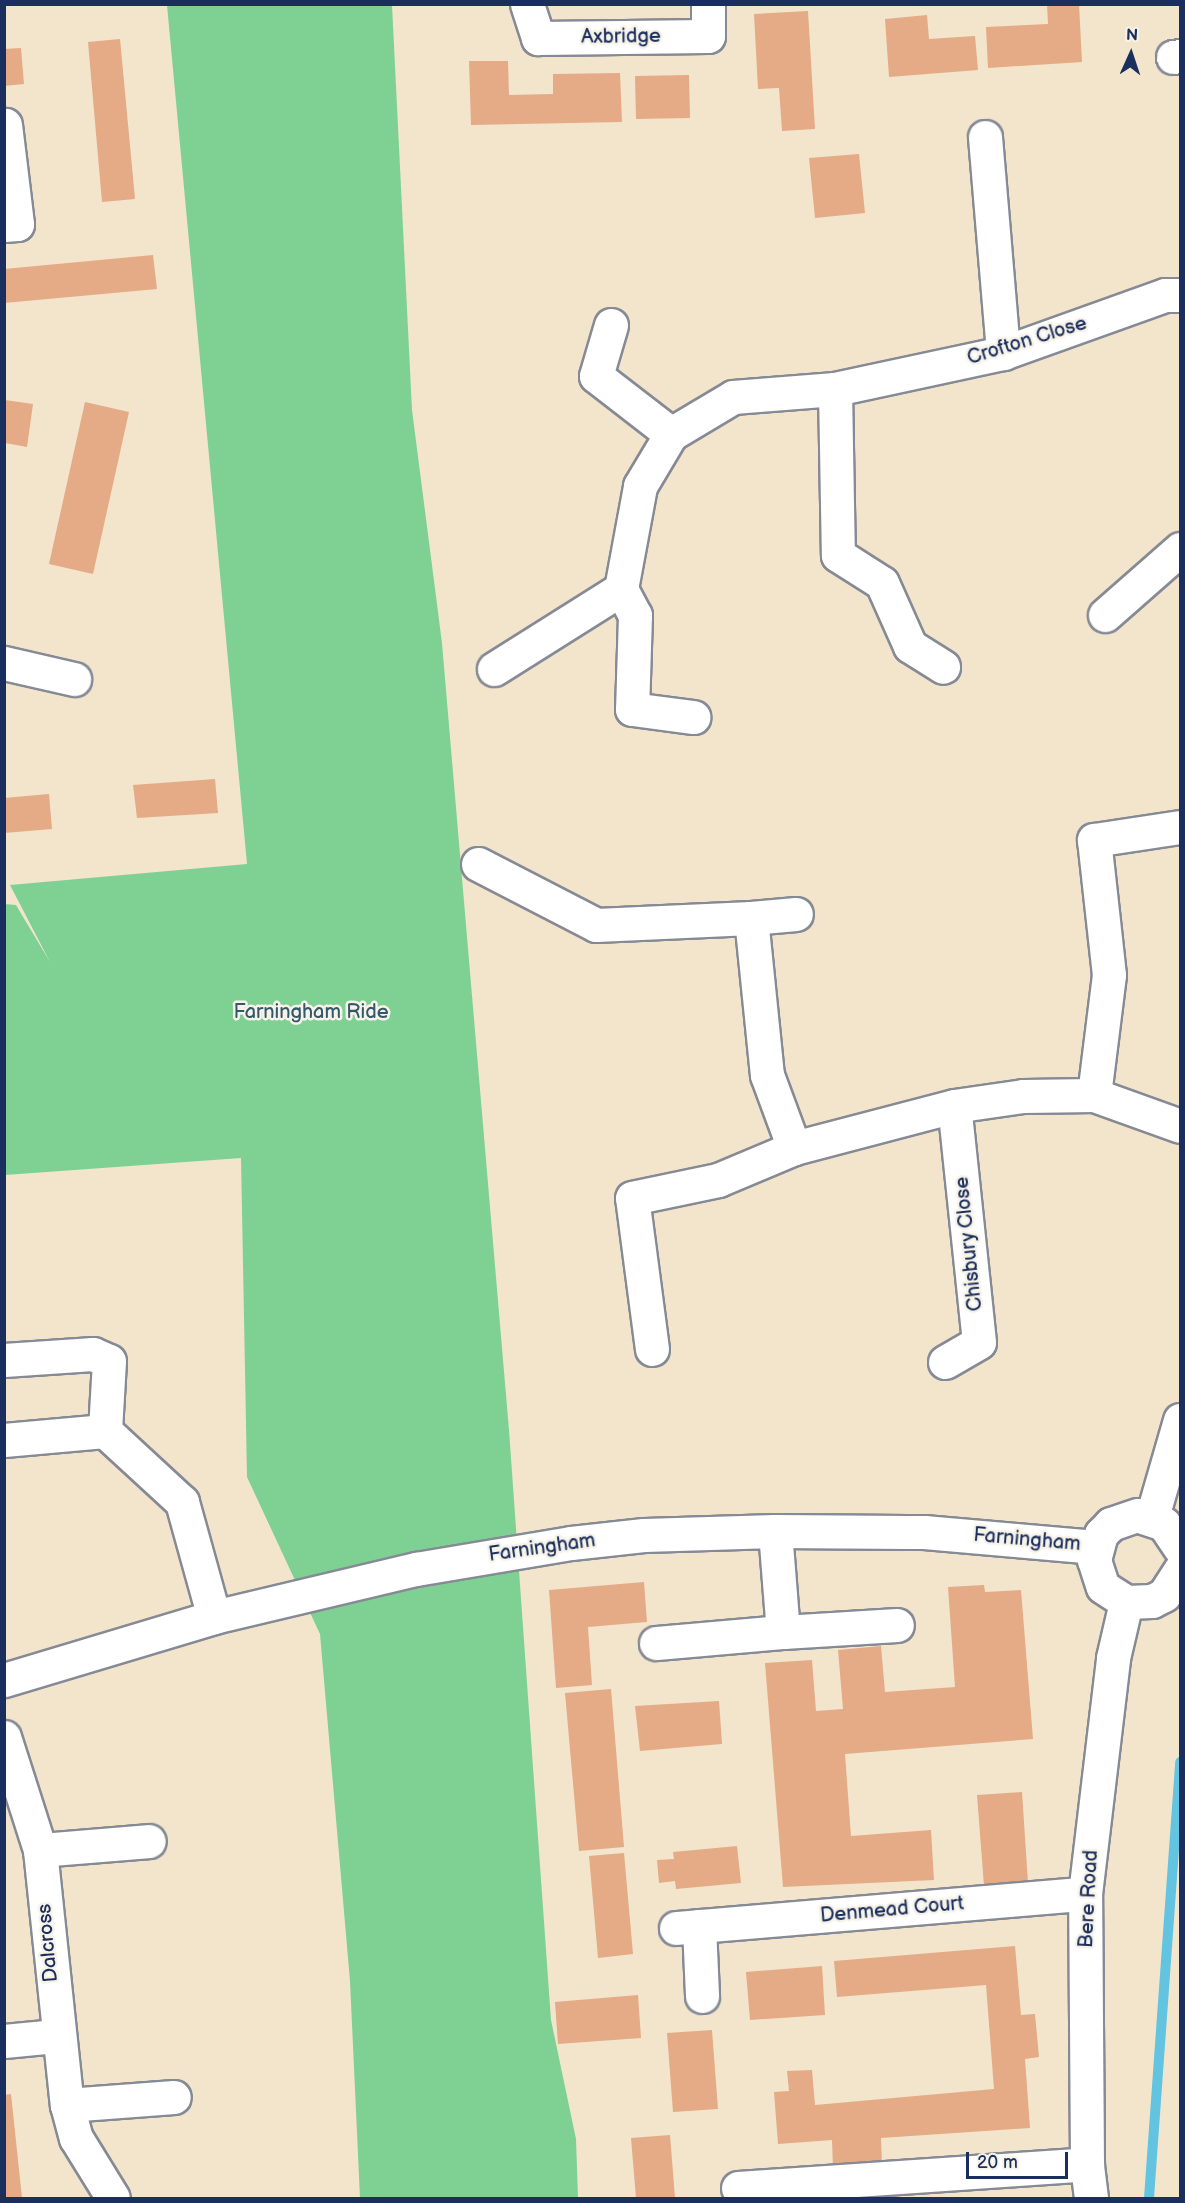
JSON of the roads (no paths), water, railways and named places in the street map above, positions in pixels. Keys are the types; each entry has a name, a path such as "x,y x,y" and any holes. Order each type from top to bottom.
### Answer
{"street":[{"name":"Axbridge","path":"527,4 538,38 708,36 708,4"},
{"path":"4,225 17,224 5,125"},
{"path":"986,137 1003,353"},
{"name":"Crofton Close","path":"621,590 640,486 671,434 733,397 835,389 1003,353 1165,295 1180,295"},
{"path":"611,325 596,376 671,434"},
{"path":"835,389 838,555 882,583 910,646 943,667"},
{"path":"1105,615 1180,549"},
{"path":"494,669 621,590 635,615 632,709 693,717"},
{"path":"4,663 74,679"},
{"path":"1094,1095 1109,975 1084,841 1180,827"},
{"path":"478,864 596,925 796,914"},
{"path":"751,918 767,1075 794,1148"},
{"path":"652,1349 632,1198 718,1180 794,1148 954,1106 1023,1096 1094,1095 1180,1126"},
{"name":"Chisbury Close","path":"945,1362 979,1342 954,1106"},
{"path":"4,1360 93,1354 109,1361 105,1431"},
{"path":"1152,1517 1180,1420"},
{"path":"4,1440 105,1431 182,1502 214,1617"},
{"path":"1180,1548 1174,1533 1152,1517 1137,1515 1111,1524 1095,1547 1096,1574 1113,1596 1126,1602 1152,1601 1169,1590 1180,1572"},
{"path":"775,1531 783,1632"},
{"name":"Farningham","path":"4,1680 214,1617 416,1569 496,1554 644,1534 775,1531 924,1532 1095,1547"},
{"name":"Bere Road","path":"1091,2199 1087,2164 1085,1894 1113,1658 1126,1602"},
{"path":"656,1643 897,1625"},
{"name":"Dalcross","path":"4,1737 40,1850 56,2036 67,2105 76,2138 113,2199"},
{"path":"40,1850 149,1841"},
{"name":"Denmead Court","path":"702,1996 687,1927 1085,1894"},
{"path":"4,2041 56,2036"},
{"path":"67,2105 174,2097"},
{"path":"738,2188 1087,2164"}],"waterway":[{"path":"1149,2198 1180,1762"}],"park label":[{"name":"Farningham Ride","path":"311,1012"}]}
